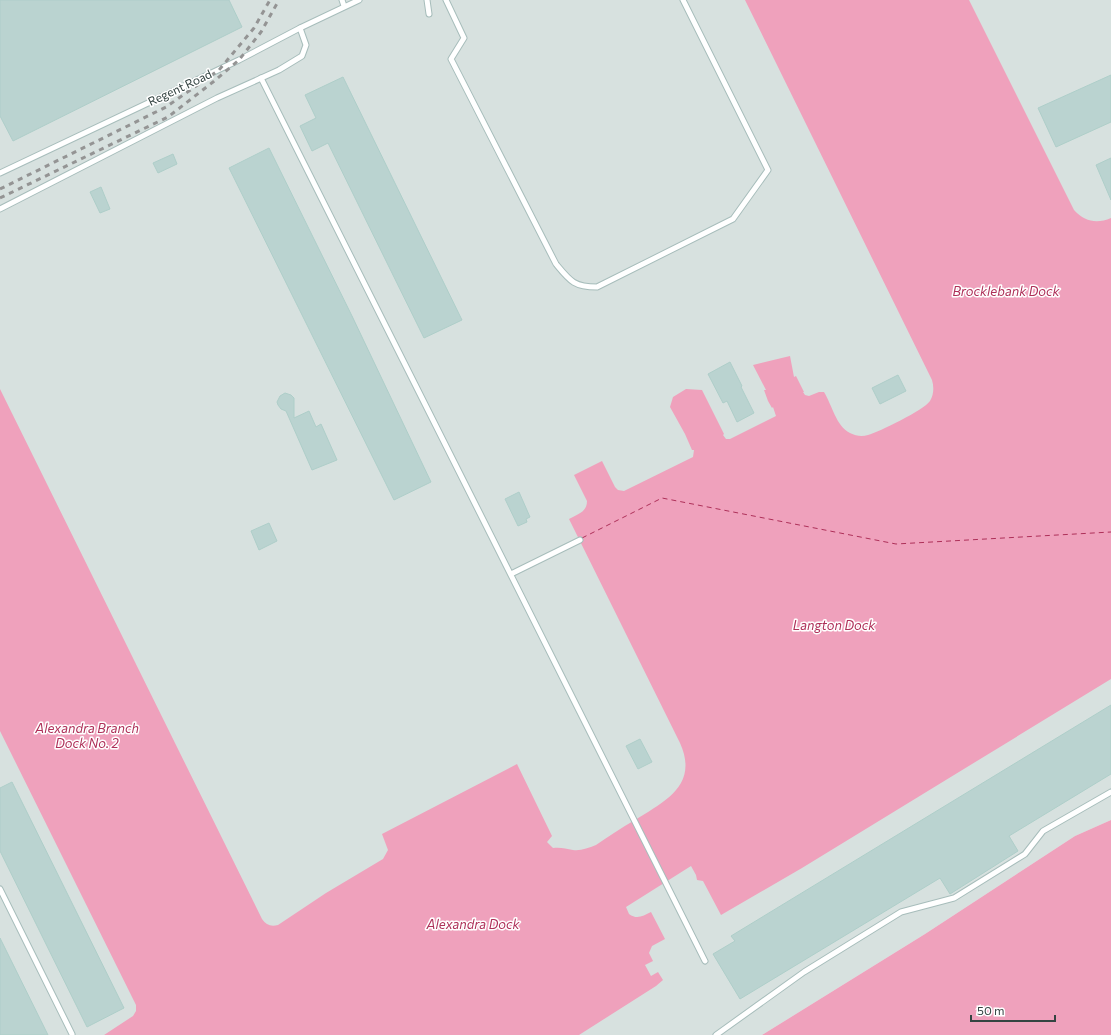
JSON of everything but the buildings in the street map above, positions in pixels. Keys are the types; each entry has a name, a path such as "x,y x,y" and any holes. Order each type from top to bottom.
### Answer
{"lane":[{"path":"342,0 344,6"},
{"name":"Regent Road","path":"0,173 232,64 300,28 359,0"},
{"path":"427,0 428,14"},
{"path":"446,0 464,38 451,59 556,264 569,280 584,287 597,287 734,219 768,170 683,0"},
{"path":"0,209 210,102 279,70 302,56 306,45 300,28"},
{"path":"261,78 511,574 614,783 705,961"},
{"path":"511,574 580,540"},
{"path":"716,1035 804,972 901,912 954,898 1026,854 1043,831 1111,792"},
{"path":"0,888 72,1034"}],"shaded area":[{"path":"0,0 1111,0 1111,820 1075,836 925,934 762,1035 0,1035"}],"water":[{"path":"745,0 969,0 1074,210 1082,217 1091,221 1101,221 1111,218 1111,679 802,868 721,915 703,881 697,880 691,866 626,907 629,914 635,917 640,917 651,912 665,939 652,946 649,953 653,961 645,965 651,976 658,972 663,980 579,1035 104,1035 133,1016 136,1011 136,1005 0,731 0,389 265,923 271,926 278,925 326,893 383,859 388,850 382,834 517,764 552,836 547,842 553,848 576,850 596,845 657,806 676,790 682,781 685,770 685,758 680,743 569,519 584,510 587,505 587,501 574,475 602,461 615,487 618,490 624,491 693,457 694,450 692,450 670,407 673,397 686,389 702,390 726,439 730,439 776,416 773,407 772,408 768,401 764,390 766,390 753,365 790,356 794,377 796,376 805,395 809,396 819,392 824,392 841,425 845,430 857,435 864,436 874,433 911,415 930,401 933,393 932,380"},
{"path":"1111,820 1111,1035 762,1035 925,934 1075,836"}],"ferry route":[{"path":"582,538 662,498 896,544 1111,532"}],"railway":[{"path":"0,189 166,107 219,70 254,28 270,0"},
{"path":"0,198 168,117 239,60 261,32 279,0"}],"water label":[{"name":"Brocklebank Dock","path":"1006,291"},
{"name":"Langton Dock","path":"834,625"},
{"name":"Alexandra Branch Dock No. 2","path":"87,736"},
{"name":"Alexandra Dock","path":"473,924"}]}
